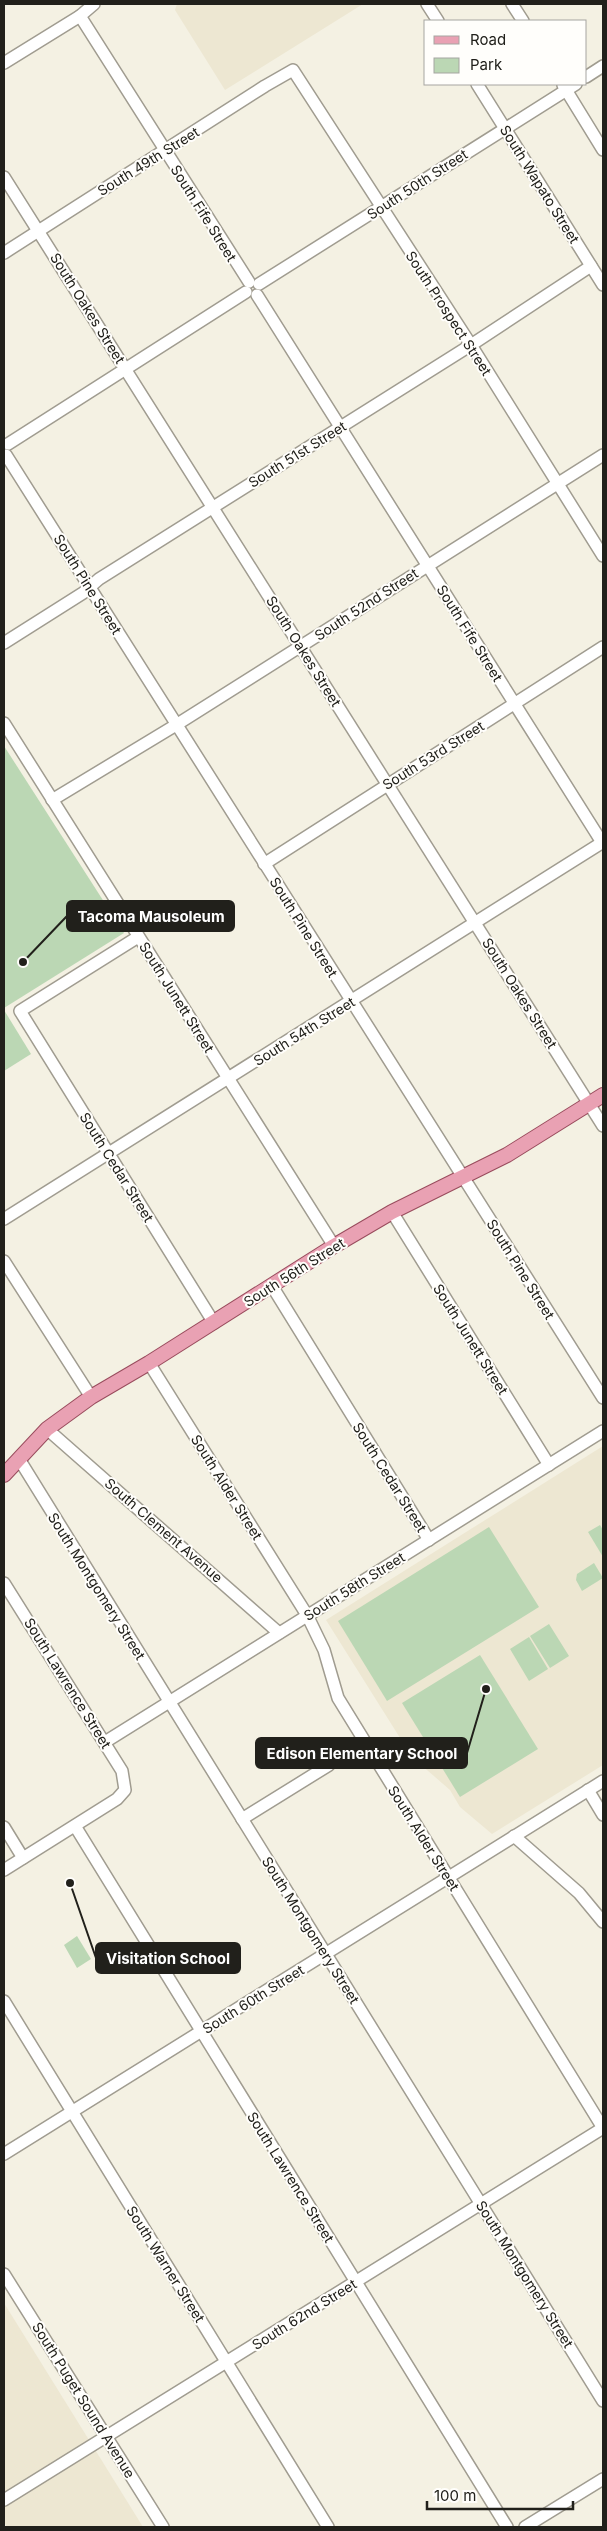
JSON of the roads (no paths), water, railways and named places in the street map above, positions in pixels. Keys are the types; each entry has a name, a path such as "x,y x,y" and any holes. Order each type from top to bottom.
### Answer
{"main road":[{"name":"South 56th Street","path":"4,1475 47,1429 91,1396 214,1323 334,1246 392,1212 464,1179 507,1156 603,1095"}],"street":[{"path":"4,63 80,16 94,4"},
{"path":"427,4 437,20"},
{"path":"512,4 522,20"},
{"name":"South Fife Street","path":"80,16 603,843"},
{"path":"587,77 603,66"},
{"name":"South 49th Street","path":"4,253 293,70"},
{"name":"South Prospect Street","path":"293,70 380,208 471,345 603,556"},
{"name":"South Wapato Street","path":"478,85 603,285"},
{"path":"564,87 603,150"},
{"name":"South 50th Street","path":"5,449 126,368 505,128 564,87"},
{"name":"South Oakes Street","path":"4,177 214,506 300,646 476,922 603,1126"},
{"name":"South 51st Street","path":"4,643 83,593 89,586 471,345 591,266"},
{"name":"South Pine Street","path":"5,449 176,725 603,1398"},
{"name":"South 52nd Street","path":"52,800 176,725 603,455"},
{"name":"South 53rd Street","path":"264,864 603,647"},
{"name":"South Junett Street","path":"4,723 334,1246"},
{"name":"South 54th Street","path":"4,1219 603,843"},
{"name":"South Cedar Street","path":"138,937 20,1011 214,1323"},
{"name":"South Junett Street","path":"392,1212 549,1465"},
{"path":"4,1261 91,1396"},
{"name":"South Cedar Street","path":"272,1286 429,1540"},
{"name":"South Alder Street","path":"149,1363 308,1616 324,1650 338,1698 603,2128"},
{"name":"South Clement Avenue","path":"47,1429 279,1633"},
{"name":"South 58th Street","path":"105,1742 603,1431"},
{"name":"South Montgomery Street","path":"19,1458 603,2401"},
{"name":"South Lawrence Street","path":"4,1583 122,1771 126,1787 123,1794 117,1800 75,1826 507,2527"},
{"path":"242,1819 329,1765"},
{"name":"South 60th Street","path":"4,2154 603,1781"},
{"path":"588,1790 603,1815"},
{"path":"4,1870 75,1826"},
{"path":"4,1827 23,1858"},
{"path":"514,1836 579,1893 603,1922"},
{"name":"South Warner Street","path":"4,2000 328,2527"},
{"name":"South 62nd Street","path":"4,2500 603,2128"},
{"name":"South Puget Sound Avenue","path":"4,2274 163,2527"},
{"path":"525,2527 603,2478"}],"place":[{"name":"Tacoma Mausoleum","path":"23,962"},
{"name":"Edison Elementary School","path":"486,1689"},
{"name":"Visitation School","path":"70,1883"}]}
